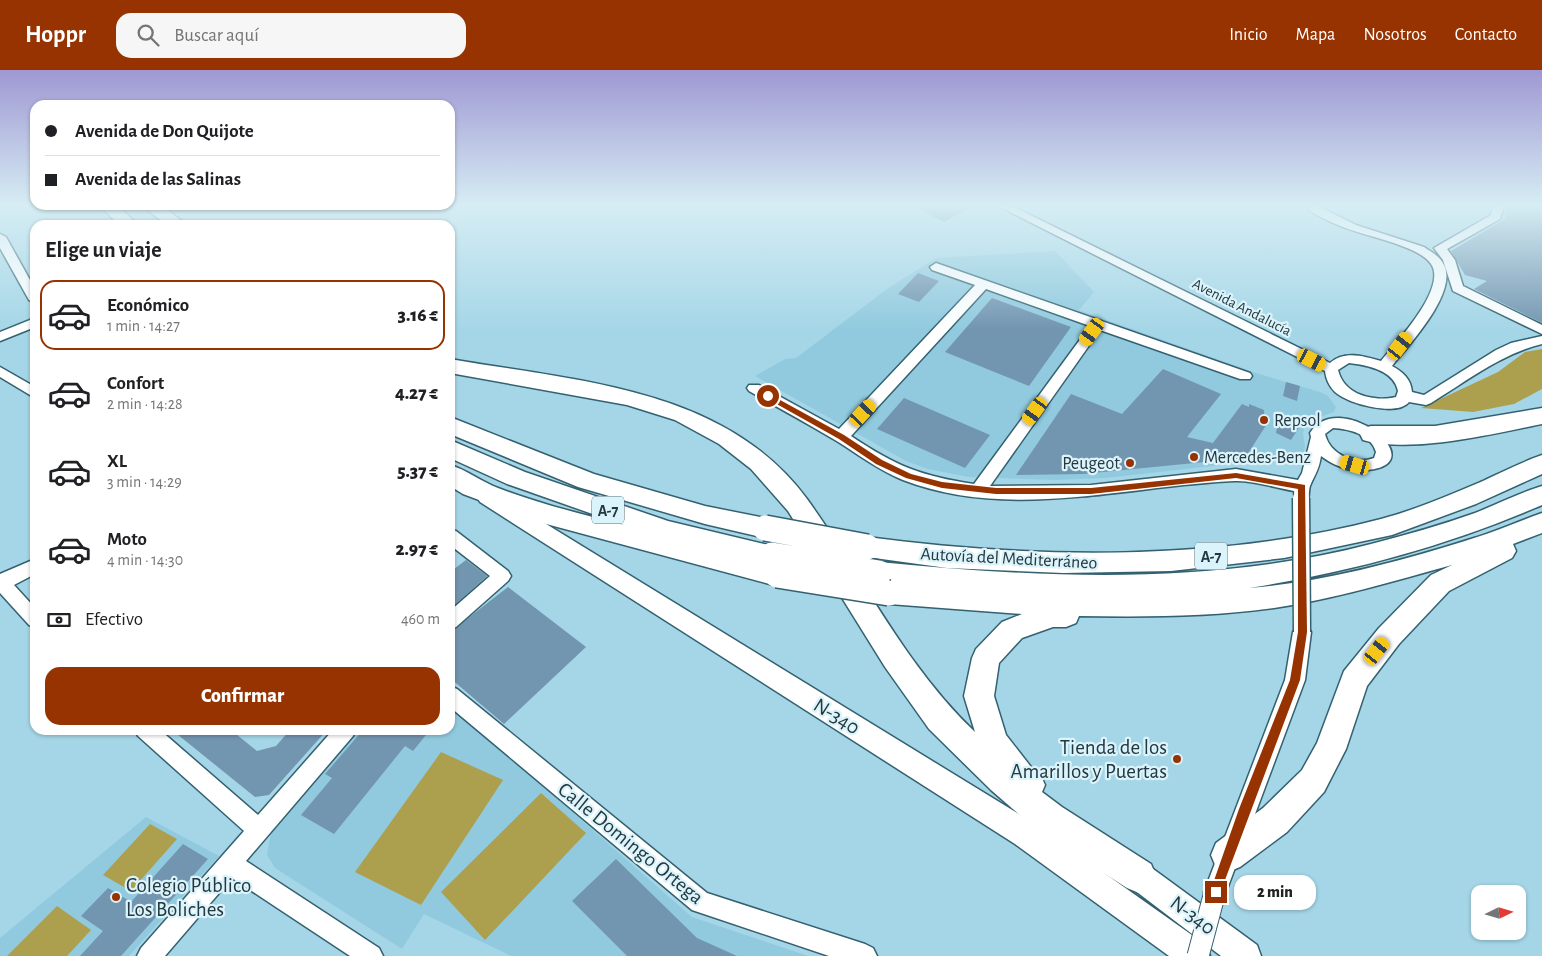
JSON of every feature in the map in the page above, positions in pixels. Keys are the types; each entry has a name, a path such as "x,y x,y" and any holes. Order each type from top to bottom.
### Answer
{"highway":[{"path":"455,367 630,398 683,415 727,438 759,463 797,504 894,658 940,719 1002,779 1050,818 1139,876"},
{"path":"1361,430 1395,436 1434,433 1499,426 1542,416"},
{"name":"Autovía del Mediterráneo","path":"455,427 587,481 705,515 867,547 947,558 1063,563 1171,561 1284,548 1383,528 1467,498 1542,464"},
{"name":"A-7","path":"455,450 516,478 666,530 775,565"},
{"path":"455,477 472,488 535,512 775,565 1032,604 1214,602 1274,598 1372,577 1478,547 1542,523"},
{"name":"Autovía del Mediterráneo","path":"884,583 1063,588 1157,586 1244,577 1318,566 1407,546 1504,513 1542,495"},
{"path":"1228,855 1275,820 1313,781 1330,749 1354,680 1389,636 1440,583 1542,530"},
{"path":"1139,876 1020,778 993,742 979,696 986,658 1012,630 1052,615 1141,612 1214,602"}],"main road":[{"name":"N-340","path":"472,488 1025,834 1197,956"},
{"name":"N-340","path":"1139,876 1246,956"}],"street":[{"path":"5,247 30,291"},
{"name":"Avenida Andalucía","path":"1090,247 1335,365"},
{"name":"Avenida Andalucía","path":"1105,247 1335,365"},
{"path":"1384,367 1422,318 1437,291 1440,274 1438,264 1429,255 1413,247"},
{"path":"1441,247 1441,252 1449,260 1457,288 1542,330"},
{"path":"0,266 13,261"},
{"path":"936,267 1245,376"},
{"path":"841,437 983,284"},
{"path":"0,337 30,324"},
{"path":"978,491 1097,325"},
{"path":"1406,394 1416,399 1426,400 1501,353 1516,346 1542,340"},
{"path":"1360,360 1384,367 1402,380 1406,388 1406,394 1402,401 1375,404 1363,401 1352,396 1335,383 1335,365 1360,360"},
{"path":"0,370 30,390"},
{"path":"754,388 841,437 879,462 909,476 942,485 978,491 1032,493 1091,491 1236,476 1304,486 1343,462"},
{"path":"1361,430 1363,401"},
{"path":"1197,956 1228,855 1295,680 1302,632 1304,486 1317,440 1317,433 1325,425 1332,423 1361,430 1383,448 1384,455 1381,461 1366,466 1343,462 1326,452 1317,440"},
{"path":"455,540 502,576 455,618"},
{"path":"30,568 1,582 30,614"},
{"name":"Calle Domingo Ortega","path":"455,699 700,902 864,956"},
{"path":"151,735 259,830"},
{"path":"148,956 342,735"},
{"path":"230,864 371,956"}],"shaded area":[{"path":"1055,251 1094,292 1079,310 1256,373 1328,396 1336,407 1334,412 1306,422 1303,433 1305,447 1300,466 1275,459 1106,478 1055,480 968,477 928,469 906,461 755,376 785,359 796,358 887,289 936,258"},
{"path":"1542,349 1542,389 1514,404 1473,412 1421,408 1498,372 1525,352"},
{"path":"455,709 692,917 808,956 511,956 424,914 402,949 275,868 267,855 270,837 278,821 355,735 455,735"},
{"path":"441,752 503,780 421,905 355,872"},
{"path":"541,793 586,833 485,940 441,892"},
{"name":"Colegio Público Los Boliches","path":"146,817 219,856 129,956 0,956 0,938"},
{"path":"150,824 177,839 131,891 103,875"},
{"path":"57,906 91,930 67,956 7,956"}],"building":[{"path":"1457,247 1542,247 1542,323 1474,289 1487,281 1465,275 1451,251"},
{"path":"918,273 939,281 919,302 898,294"},
{"path":"992,298 1071,327 1029,386 945,352"},
{"path":"1163,369 1221,394 1187,437 1213,443 1242,404 1249,407 1249,404 1264,410 1265,427 1245,458 1083,474 1016,475 1071,394 1122,414"},
{"path":"1286,382 1300,386 1297,401 1283,396"},
{"path":"904,398 990,435 965,468 877,429"},
{"path":"1279,417 1300,426 1291,440 1276,433"},
{"path":"466,560 487,576 455,605 455,568"},
{"path":"508,587 586,647 504,724 455,682 455,628"},
{"path":"178,735 237,735 257,751 276,746 286,735 323,735 269,795 255,797"},
{"path":"359,735 426,735 413,751 405,746 334,834 301,815 332,778 325,774"},
{"path":"183,844 208,859 121,956 80,956 103,931 81,916 108,888 131,902"},
{"path":"616,859 697,938 737,956 627,956 572,901"}],"place":[{"name":"Repsol","path":"1264,420"},
{"name":"Mercedes-Benz","path":"1194,457"},
{"name":"Peugeot","path":"1130,463"},
{"name":"Tienda de los Amarillos y Puertas","path":"1177,759"},
{"name":"Colegio Público Los Boliches","path":"116,897"}],"route":[{"path":"768,396 841,437 879,462 909,476 942,485 978,491 1032,493 1091,491 1236,476 1283,482 1302,487 1302,632 1295,680 1245,809 1216,892"}]}
